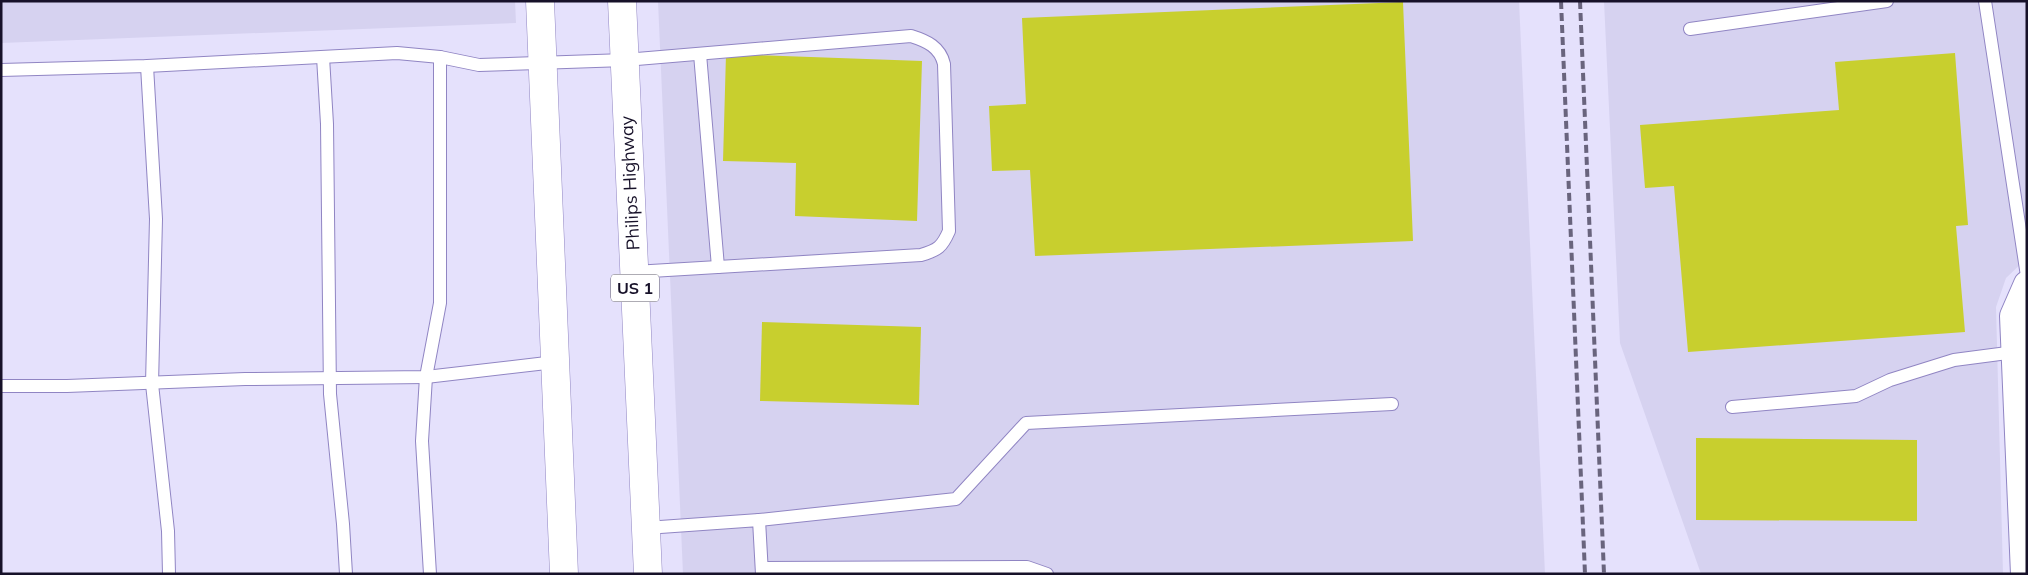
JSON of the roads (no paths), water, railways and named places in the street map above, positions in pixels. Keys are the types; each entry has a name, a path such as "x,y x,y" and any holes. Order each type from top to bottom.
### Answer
{"main road":[{"path":"540,1 564,574"},
{"name":"Philips Highway","path":"622,1 648,574"}],"street":[{"path":"2024,574 2013,316 2027,284"}],"lane":[{"path":"1690,29 1887,1"},
{"path":"1985,1 2027,276"},
{"path":"1,70 147,66 397,53 440,57 479,65 625,60 911,36 933,45 942,54 944,64 949,231 943,244 935,251 921,255 634,272"},
{"path":"700,54 718,267"},
{"path":"430,574 422,441 426,377 440,304 440,57"},
{"path":"323,58 327,124 332,378 330,394 346,574"},
{"path":"147,66 156,219 152,384 168,531 169,574"},
{"path":"1732,407 1856,396 1890,380 1954,360 2015,352"},
{"path":"1,386 152,384 245,378 426,377 555,362"},
{"path":"646,528 759,520 956,500 1026,423 1392,404"},
{"path":"759,520 762,571 1028,567 1047,574"}],"railway":[{"path":"1561,1 1585,574"},
{"path":"1580,1 1604,574"}]}
